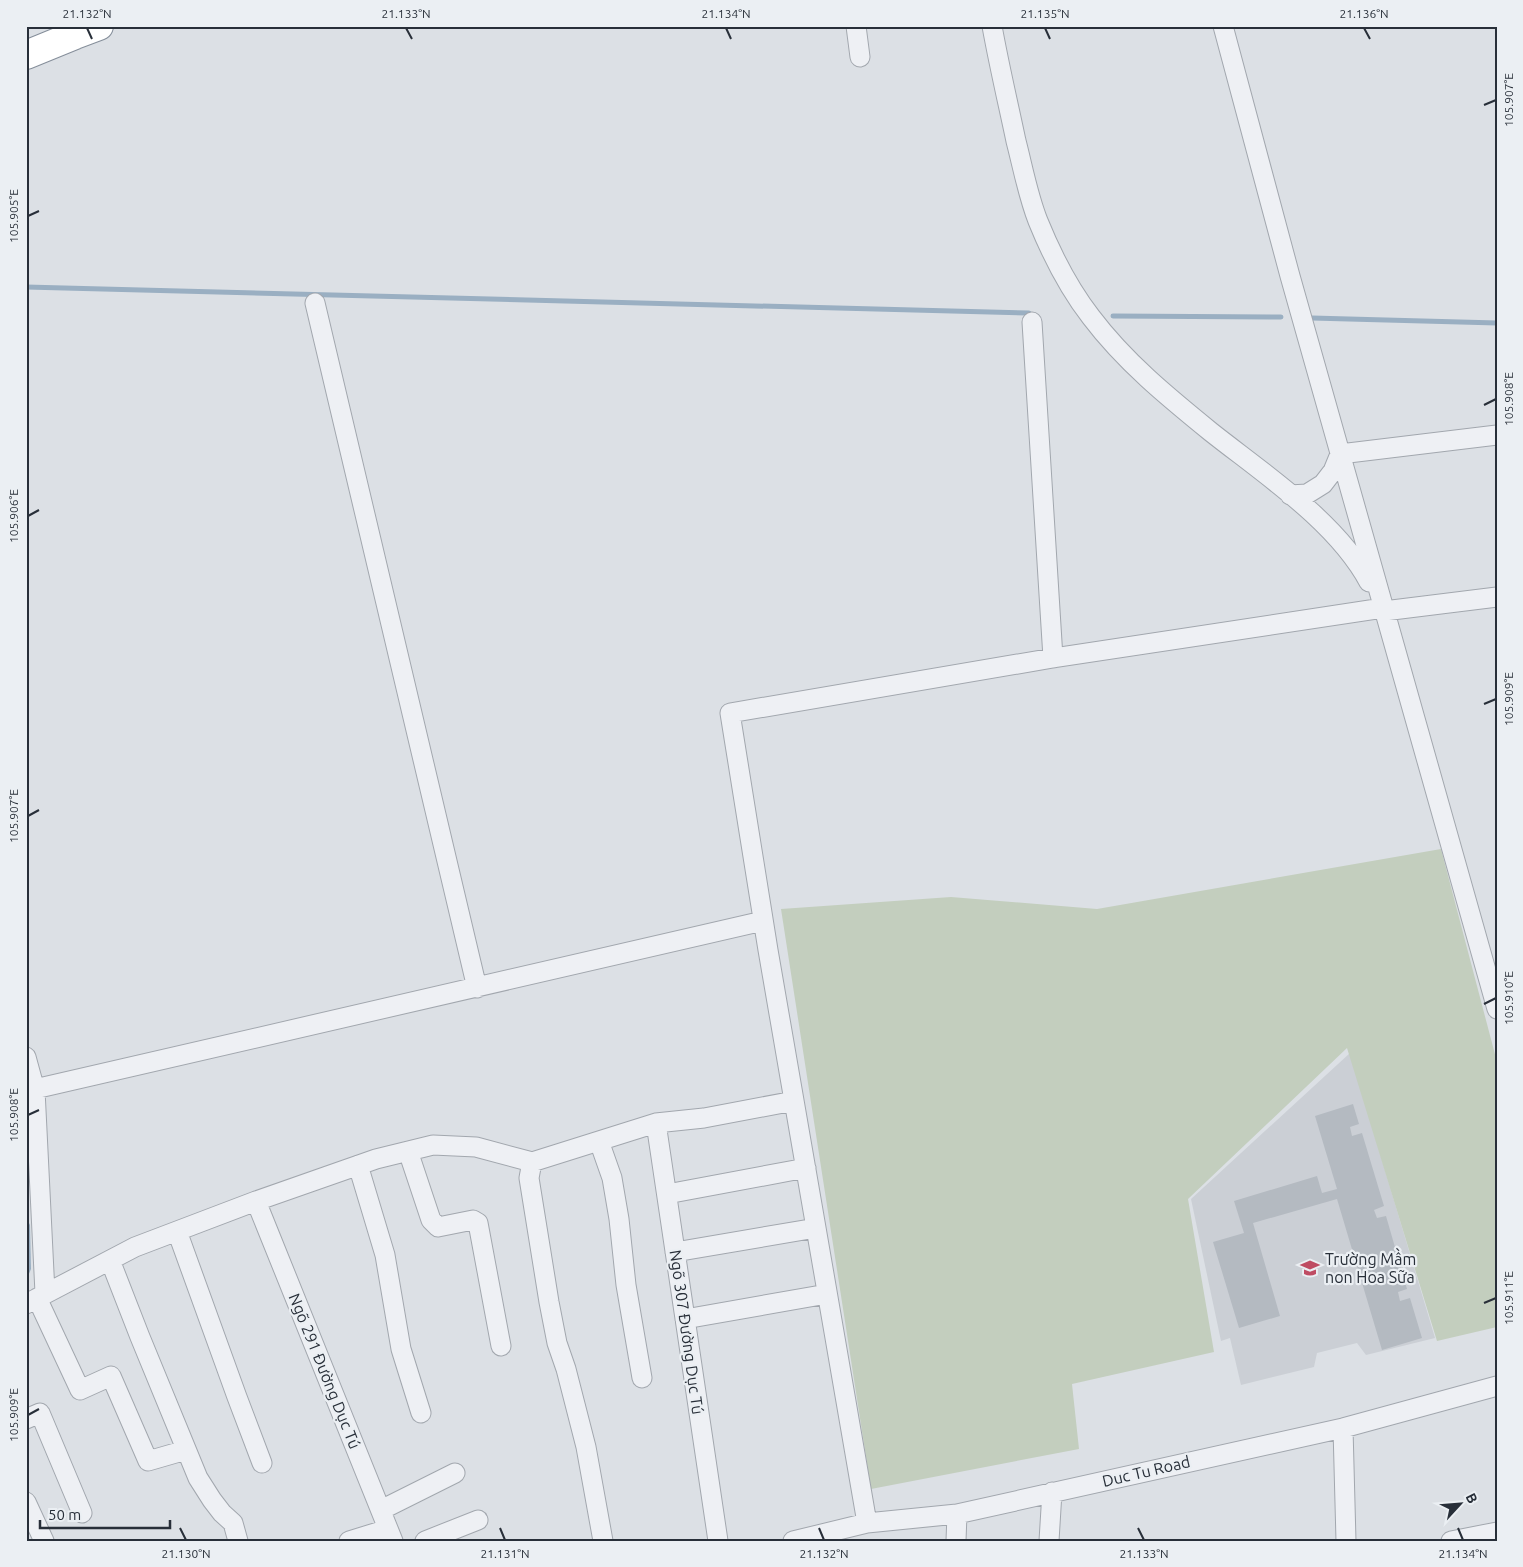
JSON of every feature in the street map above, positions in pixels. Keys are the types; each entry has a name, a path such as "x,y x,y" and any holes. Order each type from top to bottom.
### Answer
{"highway":[{"path":"26,55 99,26"}],"street":[{"path":"856,26 860,57"},
{"path":"992,26 999,66 1023,171 1038,221 1067,280 1090,316 1114,345 1163,393 1328,528 1360,565 1384,610"},
{"path":"1223,26 1290,276 1497,1009"},
{"path":"315,304 477,988"},
{"path":"1032,322 1053,658"},
{"path":"1340,454 1497,435"},
{"path":"1290,495 1307,494 1323,484 1333,471 1340,454"},
{"path":"866,1523 763,921 730,713 1053,658 1384,610 1497,597"},
{"path":"31,1091 763,921"},
{"path":"26,1057 31,1091 36,1298 80,1390 111,1376 148,1461 186,1450"},
{"path":"36,1298 134,1248 256,1201 376,1159 433,1145 476,1147 532,1162 656,1123 704,1118 794,1101"},
{"name":"Ngõ 307 Đường Dục Tú","path":"656,1123 718,1541"},
{"path":"599,1141 613,1186 619,1219 626,1285 642,1378"},
{"path":"408,1151 431,1220 438,1227 473,1220 478,1223 501,1346"},
{"path":"532,1162 529,1178 549,1302 586,1448 603,1541"},
{"path":"358,1165 385,1256 402,1349 421,1412"},
{"path":"667,1194 806,1168"},
{"name":"Ngõ 291 Đường Dục Tú","path":"256,1201 391,1535"},
{"path":"675,1252 816,1228"},
{"path":"177,1231 262,1462"},
{"path":"110,1260 198,1478 222,1513 233,1523 238,1541"},
{"path":"685,1319 827,1294"},
{"name":"Duc Tu Road","path":"793,1541 866,1523 957,1514 1343,1428 1497,1386"},
{"path":"26,1419 40,1414 82,1513"},
{"path":"1343,1428 1346,1541"},
{"path":"381,1510 455,1474"},
{"path":"1049,1541 1052,1492"},
{"path":"26,1502 44,1541"},
{"path":"956,1541 957,1514"},
{"path":"424,1541 478,1520"},
{"path":"1451,1541 1497,1532"},
{"path":"349,1541 391,1535"}],"shaded area":[{"name":"Trường Mầm non Hoa Sữa","path":"1350,1053 1435,1338 1366,1355 1357,1343 1317,1353 1314,1367 1241,1385 1230,1338 1221,1341 1191,1199"}],"green space":[{"path":"1441,849 1497,1062 1497,1327 1437,1341 1347,1048 1188,1199 1214,1352 1072,1384 1079,1449 871,1489 781,909 951,897 1097,909"}],"water":[{"path":"26,1217 30,1225 31,1269 26,1281"}],"building":[{"path":"1353,1104 1359,1124 1350,1127 1352,1136 1362,1133 1384,1206 1374,1210 1377,1218 1386,1216 1407,1289 1398,1292 1400,1301 1410,1298 1422,1338 1382,1350 1337,1199 1253,1223 1280,1316 1239,1328 1213,1242 1244,1233 1234,1201 1317,1176 1322,1193 1337,1189 1315,1116"}],"waterway":[{"path":"26,287 1029,313"},
{"path":"1113,316 1281,317"},
{"path":"1312,318 1497,323"}],"place":[{"name":"Trường Mầm non Hoa Sữa","path":"1310,1268"}]}
